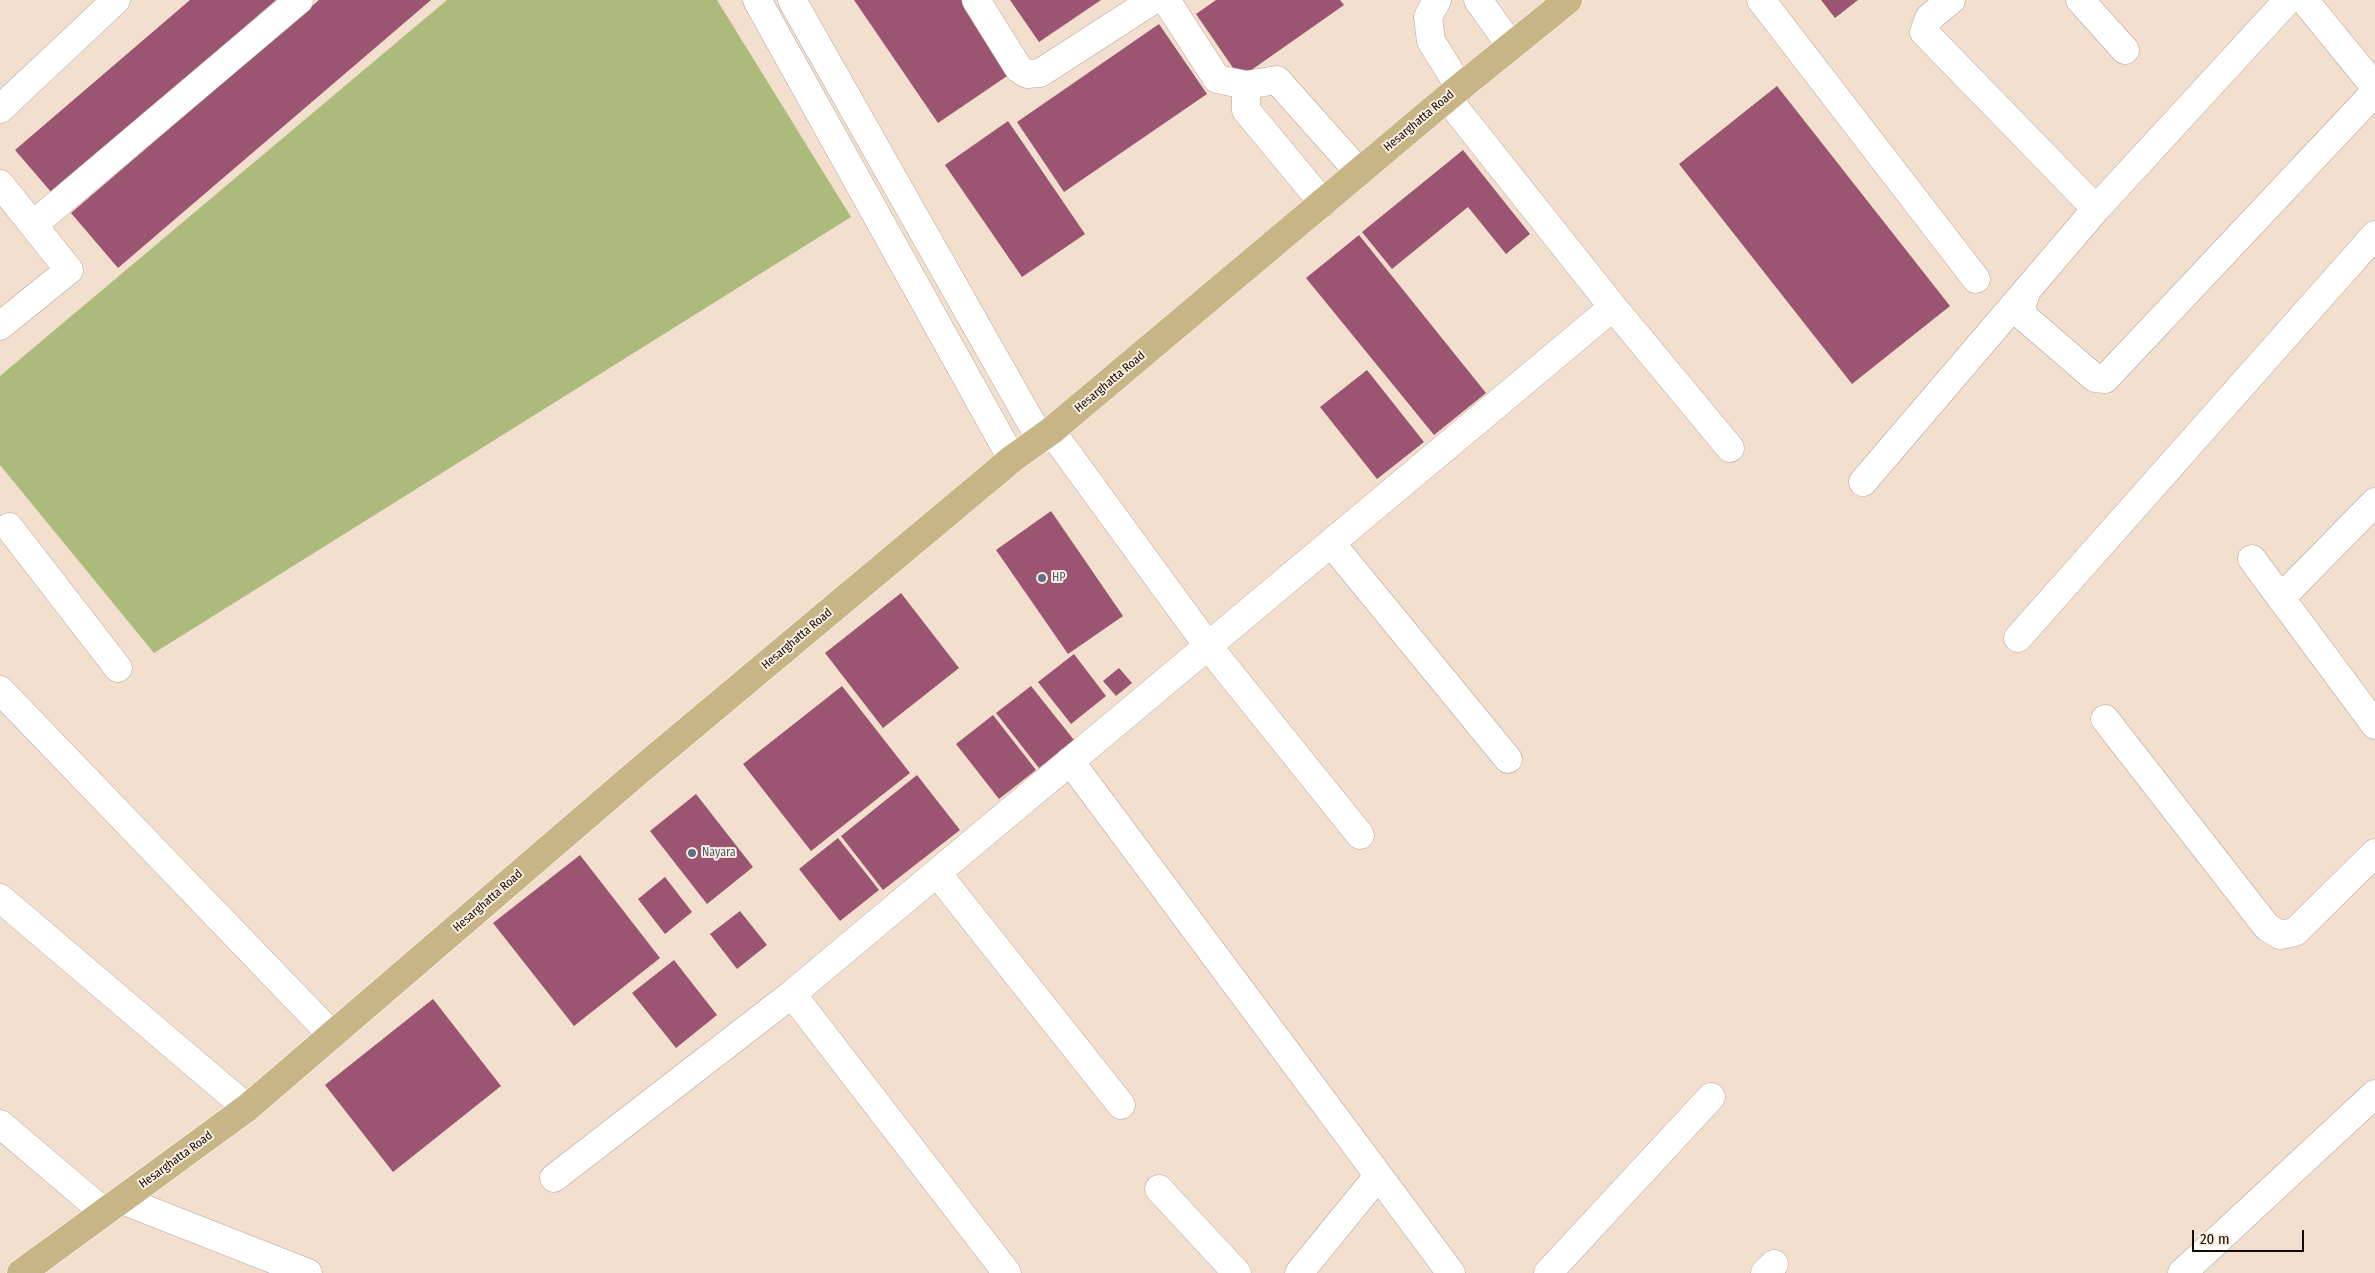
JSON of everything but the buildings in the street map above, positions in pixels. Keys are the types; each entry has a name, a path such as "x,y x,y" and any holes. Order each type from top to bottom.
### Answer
{"main road":[{"name":"Hesarghatta Road","path":"21,1273 247,1108 640,771 1012,459 1046,436 1562,2"}],"street":[{"path":"0,109 116,0"},
{"path":"33,224 299,0"},
{"path":"757,0 1012,459"},
{"path":"792,0 1046,436 1208,646 1360,835"},
{"path":"976,0 1019,69 1027,74 1040,73 1153,0"},
{"path":"1166,0 1218,79 1246,85 1277,80 1359,172"},
{"path":"1437,0 1428,17 1432,41 1454,93 1613,307 1730,448"},
{"path":"1478,0 1511,46"},
{"path":"1761,0 1976,279"},
{"path":"1950,0 1929,18 1924,32 2096,209"},
{"path":"2080,0 2125,50"},
{"path":"1862,482 2096,209 2288,0"},
{"path":"2304,0 2375,87"},
{"path":"1246,85 1246,110 1323,203"},
{"path":"2027,290 2022,304 2023,316 2095,378 2105,379 2375,92"},
{"path":"0,184 69,270 0,326"},
{"path":"2018,638 2375,235"},
{"path":"554,1178 792,994 1613,307"},
{"path":"2281,598 2375,502"},
{"path":"3,527 118,668"},
{"path":"1331,543 1508,759"},
{"path":"2252,559 2375,725"},
{"path":"0,690 332,1035"},
{"path":"2105,718 2266,927 2280,935 2295,932 2375,853"},
{"path":"1070,761 1451,1273"},
{"path":"936,873 1121,1105"},
{"path":"0,898 247,1108"},
{"path":"792,994 1008,1273"},
{"path":"2182,1273 2375,1094"},
{"path":"1548,1273 1711,1097"},
{"path":"0,1124 113,1206 308,1273"},
{"path":"1299,1273 1378,1176"},
{"path":"1158,1189 1237,1273"}],"green space":[{"path":"447,0 717,0 851,217 154,653 0,465 0,376"}],"place":[{"name":"HP","path":"1042,578"},
{"name":"Nayara","path":"692,853"}]}
